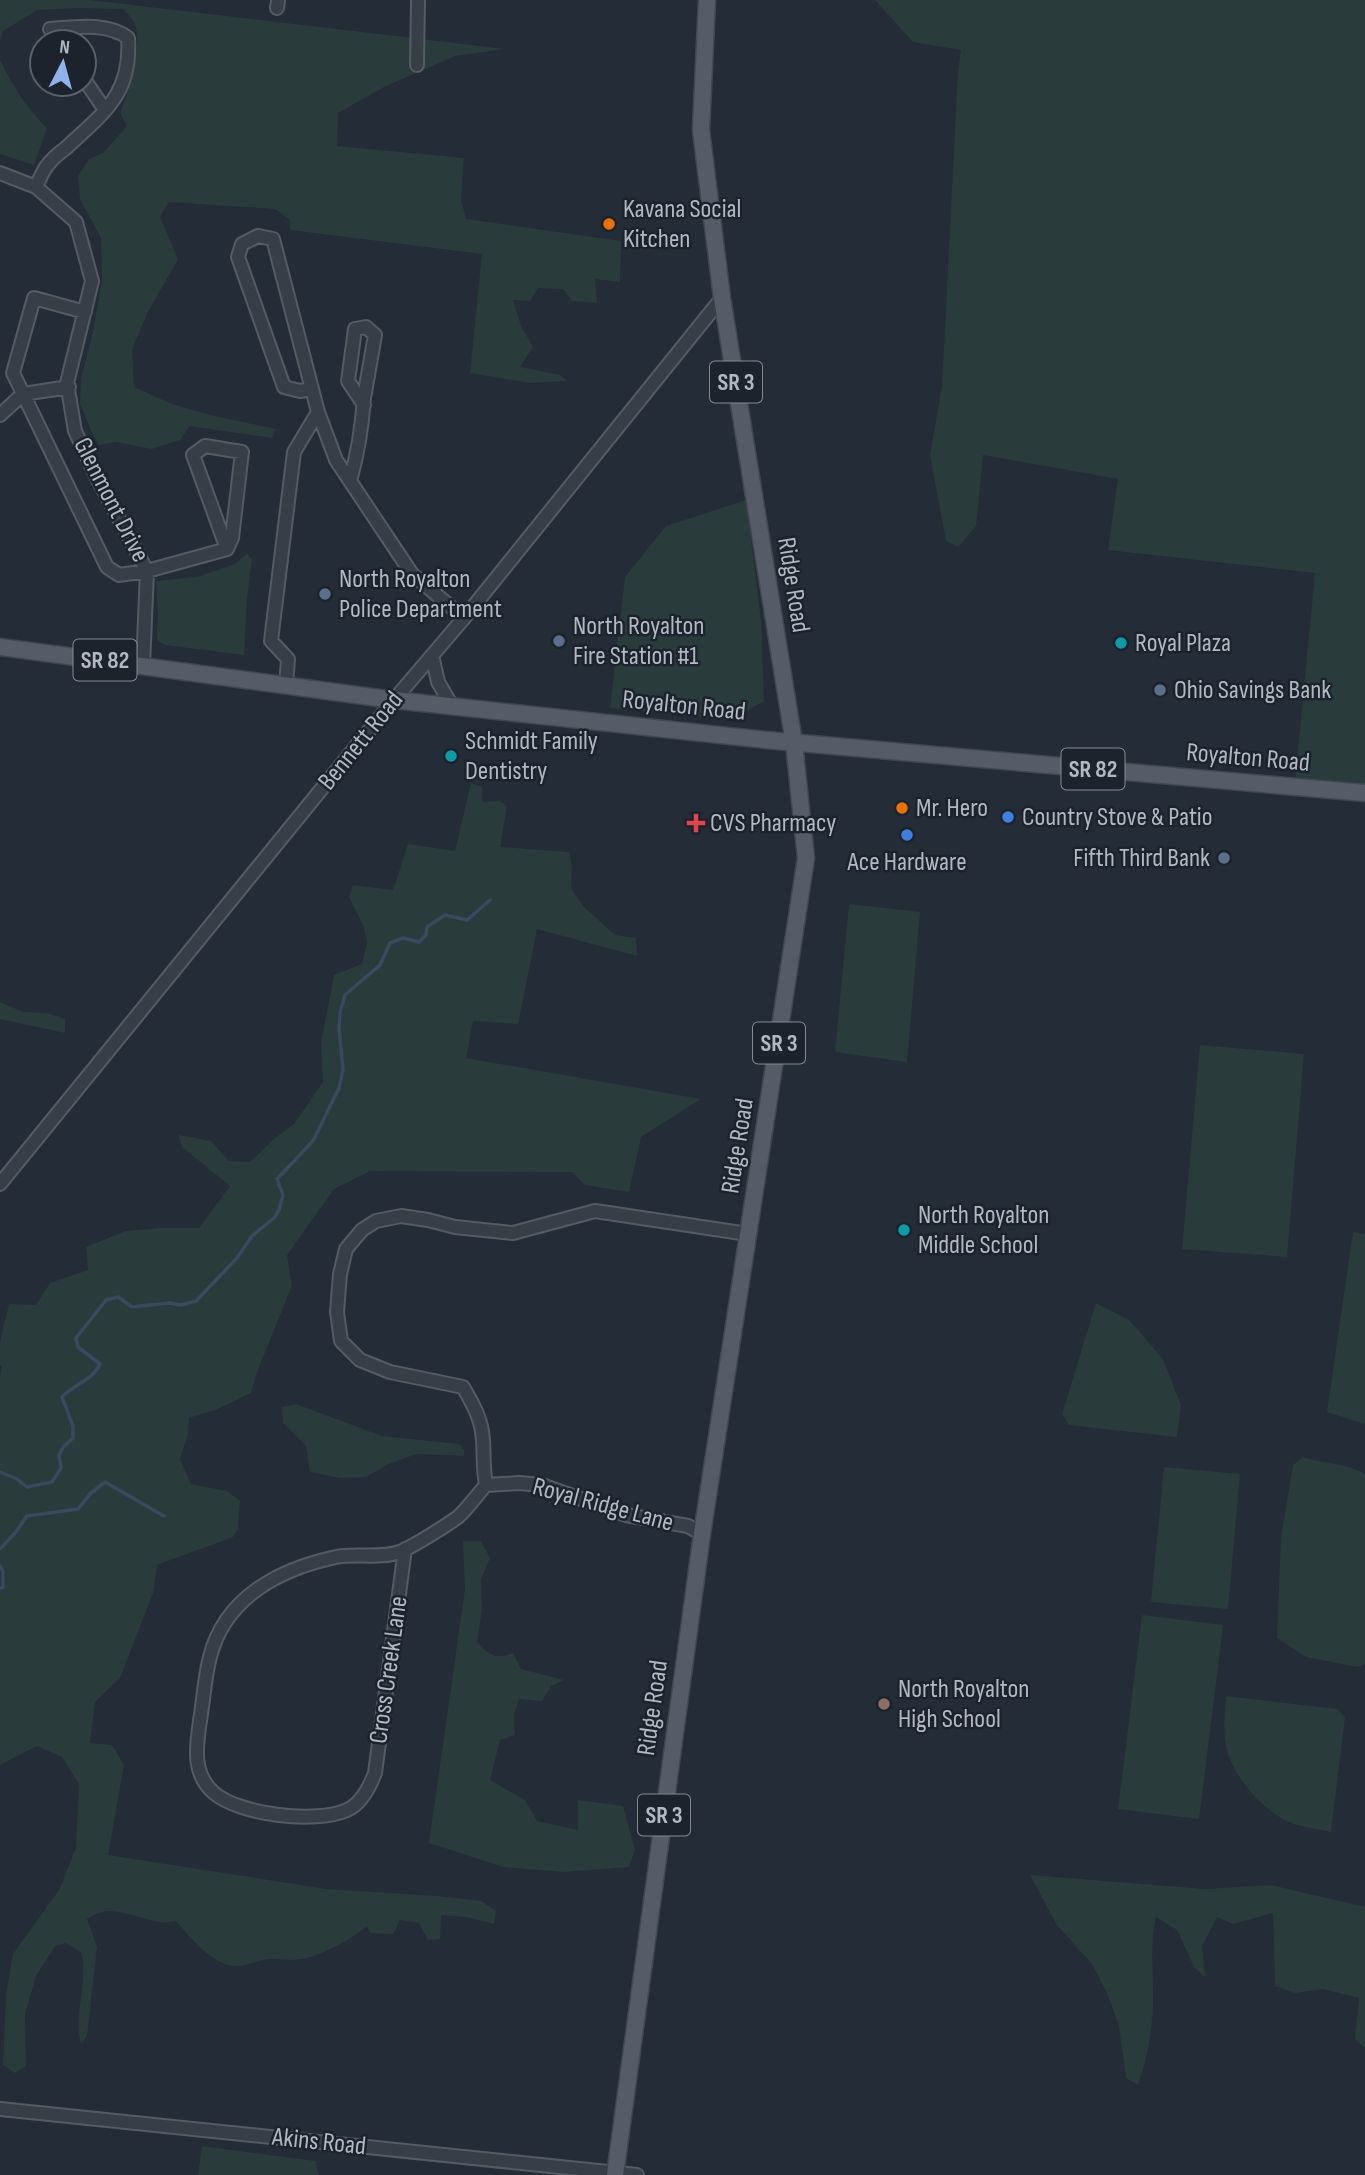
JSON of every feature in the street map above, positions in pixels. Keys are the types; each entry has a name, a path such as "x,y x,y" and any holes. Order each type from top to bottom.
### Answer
{"main road":[{"name":"Ridge Road","path":"615,2174 702,1534 806,858 794,743 722,298 701,130 708,0"},
{"name":"Royalton Road","path":"0,647 394,700 794,743 1365,793"}],"street":[{"path":"417,65 418,0"},
{"path":"61,28 98,28"},
{"path":"36,187 46,166 105,110 117,96 125,78 130,53 128,38 120,31 98,28"},
{"path":"97,98 105,110"},
{"name":"Glenmont Drive","path":"0,173 36,187 76,222 92,281 67,383 75,431 147,572 143,666"},
{"path":"312,389 300,391 284,387 238,257 242,244 258,236 273,239 318,412 336,460 412,574 464,618"},
{"path":"85,312 34,298 13,373 107,567 118,575 147,572 227,549 232,538 242,452 205,446 193,455 227,549"},
{"name":"Bennett Road","path":"0,1184 394,700 464,618 722,298"},
{"path":"350,481 360,443 375,335 366,327 355,328 348,381 364,405"},
{"path":"0,415 23,394 69,387"},
{"path":"285,686 288,659 271,641 293,452 318,412"},
{"path":"432,655 438,682 452,706"},
{"path":"405,1549 459,1516 486,1485 482,1467 483,1437 476,1409 463,1387 390,1372 360,1360 341,1341 337,1312 340,1274 346,1249 362,1230 376,1222 401,1216 456,1227 513,1233 594,1211 748,1234"},
{"name":"Royal Ridge Lane","path":"486,1485 542,1485 626,1515 688,1527 702,1534"},
{"name":"Cross Creek Lane","path":"405,1549 375,1773 368,1790 349,1810 322,1816 300,1817 256,1811 233,1804 214,1793 200,1775 195,1755 210,1656 224,1622 248,1594 284,1573 337,1556 397,1553 405,1549"},
{"name":"Akins Road","path":"0,2109 637,2175"}],"shaded area":[{"path":"0,0 90,0 505,49 455,56 384,87 338,113 337,146 464,158 461,200 466,219 621,241 620,282 595,279 597,303 572,301 563,289 538,288 530,301 513,300 521,326 533,347 520,367 560,375 567,381 530,383 470,373 482,254 290,230 290,220 275,209 169,202 160,217 178,259 148,312 132,349 134,387 172,404 276,429 272,438 190,426 180,440 152,449 116,442 99,445 80,403 81,378 102,280 101,238 80,199 78,176 89,159 103,153 127,126 120,113 134,68 137,31 133,20 123,9 37,10 3,31 0,41"},
{"path":"875,0 1365,0 1365,789 1295,783 1315,573 1108,550 1118,479 983,455 976,526 958,547 946,541 930,455 942,386 961,50 913,42"},
{"path":"0,60 20,96 47,128 34,165 0,154"},
{"path":"746,500 761,620 764,701 731,720 610,708 625,577 666,526"},
{"path":"247,554 252,559 244,655 165,645 157,640 156,581 197,577 235,564"},
{"path":"471,783 482,787 482,802 500,801 507,806 500,847 569,852 572,867 571,888 584,907 615,935 636,938 637,956 537,929 518,1024 473,1021 466,1058 701,1099 641,1137 629,1192 585,1185 572,1172 370,1171 334,1189 287,1255 292,1286 251,1393 215,1410 189,1418 188,1434 180,1459 191,1484 227,1491 240,1501 238,1528 233,1537 157,1565 153,1593 120,1678 95,1702 90,1743 112,1745 124,1765 108,1855 327,1889 481,1901 496,1911 494,1924 466,1917 441,1915 440,1939 428,1940 419,1923 400,1920 393,1934 370,1933 367,1926 342,1943 313,1956 294,1960 267,1959 235,1966 210,1956 176,1921 159,1922 113,1911 96,1914 87,1919 97,1947 87,2036 81,2044 81,1952 65,1943 55,1946 36,1976 25,2014 26,2066 15,2073 3,2065 6,1995 13,1954 59,1890 76,1848 79,1784 62,1757 37,1746 0,1765 0,1342 9,1304 36,1305 50,1283 88,1270 86,1247 126,1231 199,1228 230,1186 182,1147 179,1135 211,1141 229,1161 250,1162 294,1124 323,1082 321,1043 334,975 362,964 367,942 364,927 349,897 353,885 393,890 408,844 455,851"},
{"path":"849,904 920,912 907,1062 835,1052"},
{"path":"0,1002 23,1012 47,1013 65,1019 65,1033 0,1019"},
{"path":"1200,1045 1304,1054 1287,1257 1182,1249"},
{"path":"1353,1232 1365,1234 1365,1424 1327,1412"},
{"path":"1096,1303 1129,1320 1163,1359 1181,1405 1177,1437 1069,1425 1062,1414"},
{"path":"296,1404 382,1436 459,1444 464,1450 464,1456 416,1454 389,1464 366,1477 340,1478 310,1472 306,1446 283,1423 282,1407"},
{"path":"1303,1457 1365,1474 1365,1664 1358,1667 1306,1657 1277,1638 1281,1538 1293,1465"},
{"path":"1164,1467 1240,1474 1228,1609 1151,1602"},
{"path":"463,1541 481,1541 490,1558 481,1579 482,1609 477,1642 493,1655 513,1653 521,1669 564,1680 551,1686 542,1701 519,1699 514,1715 515,1735 500,1740 490,1780 525,1800 537,1821 578,1830 578,1800 623,1806 635,1850 629,1867 564,1872 503,1867 429,1843 465,1589"},
{"path":"1142,1615 1223,1625 1199,1819 1118,1809"},
{"path":"1226,1696 1337,1709 1345,1717 1331,1832 1283,1819 1262,1804 1244,1783 1236,1772 1225,1743"},
{"path":"1030,1875 1205,1889 1271,1885 1365,1907 1365,2048 1355,2039 1359,1998 1323,1989 1295,1993 1275,1986 1273,1913 1233,1924 1217,1917 1202,1946 1205,1977 1194,1967 1177,1930 1156,1917 1152,1950 1152,2025 1138,2085 1126,2078 1119,2026 1108,1995 1092,1964 1057,1925"},
{"path":"202,2146 315,2161 319,2175 198,2175"}],"waterway":[{"path":"0,1472 17,1479 27,1487 52,1482 61,1468 59,1455 73,1438 73,1426 62,1397 93,1374 100,1364 78,1347 76,1338 106,1300 118,1297 132,1307 169,1303 181,1305 196,1301 237,1258 252,1236 274,1218 283,1195 277,1179 313,1141 339,1088 343,1070 339,1028 345,995 380,965 390,943 403,938 419,942 426,935 427,927 445,915 467,920 490,900"},
{"path":"0,1549 27,1516 78,1509 91,1493 105,1482 164,1516"},
{"path":"0,1566 3,1571 3,1587 0,1588"}],"place":[{"name":"Kavana Social Kitchen","path":"609,224"},
{"name":"North Royalton Police Department","path":"325,594"},
{"name":"North Royalton Fire Station #1","path":"559,641"},
{"name":"Royal Plaza","path":"1121,643"},
{"name":"Ohio Savings Bank","path":"1160,690"},
{"name":"Schmidt Family Dentistry","path":"451,756"},
{"name":"Mr. Hero","path":"902,808"},
{"name":"Country Stove & Patio","path":"1008,817"},
{"name":"CVS Pharmacy","path":"696,823"},
{"name":"Ace Hardware","path":"907,835"},
{"name":"Fifth Third Bank","path":"1224,858"},
{"name":"North Royalton Middle School","path":"904,1230"},
{"name":"North Royalton High School","path":"884,1704"}]}
